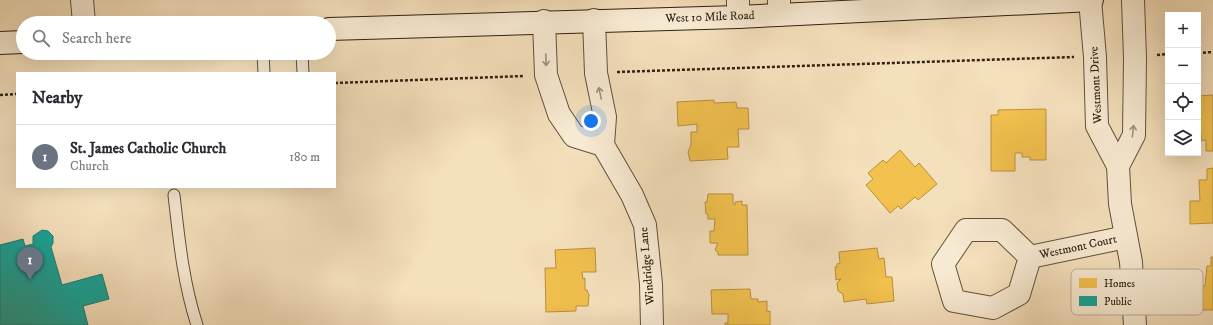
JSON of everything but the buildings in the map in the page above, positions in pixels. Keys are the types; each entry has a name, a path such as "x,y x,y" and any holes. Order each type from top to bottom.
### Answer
{"street":[{"path":"82,0 83,16"},
{"name":"West 10 Mile Road","path":"336,29 594,20 738,8 1091,0"},
{"name":"Westmont Drive","path":"1091,0 1095,57 1097,126 1118,166 1120,204 1131,269"},
{"path":"1118,166 1134,135 1135,58 1133,0"},
{"path":"544,22 546,75 559,114 574,136 603,145 605,117 596,73 594,20"},
{"path":"0,43 16,42"},
{"name":"Windridge Lane","path":"603,145 632,194 645,225 651,284 652,325"},
{"name":"Westmont Court","path":"1030,257 1126,237"},
{"name":"Westmont Drive","path":"1134,315 1135,325"}],"lane":[{"path":"263,60 264,72"},
{"path":"302,60 303,72"},
{"path":"174,194 182,266 197,325"}],"path":[{"path":"1201,53 1213,52"},
{"path":"1135,58 1165,54"},
{"path":"596,73 1095,57"},
{"path":"336,83 546,75"},
{"path":"0,95 16,94"}],"place":[{"name":"St. James Catholic Church","path":"30,280"}]}
